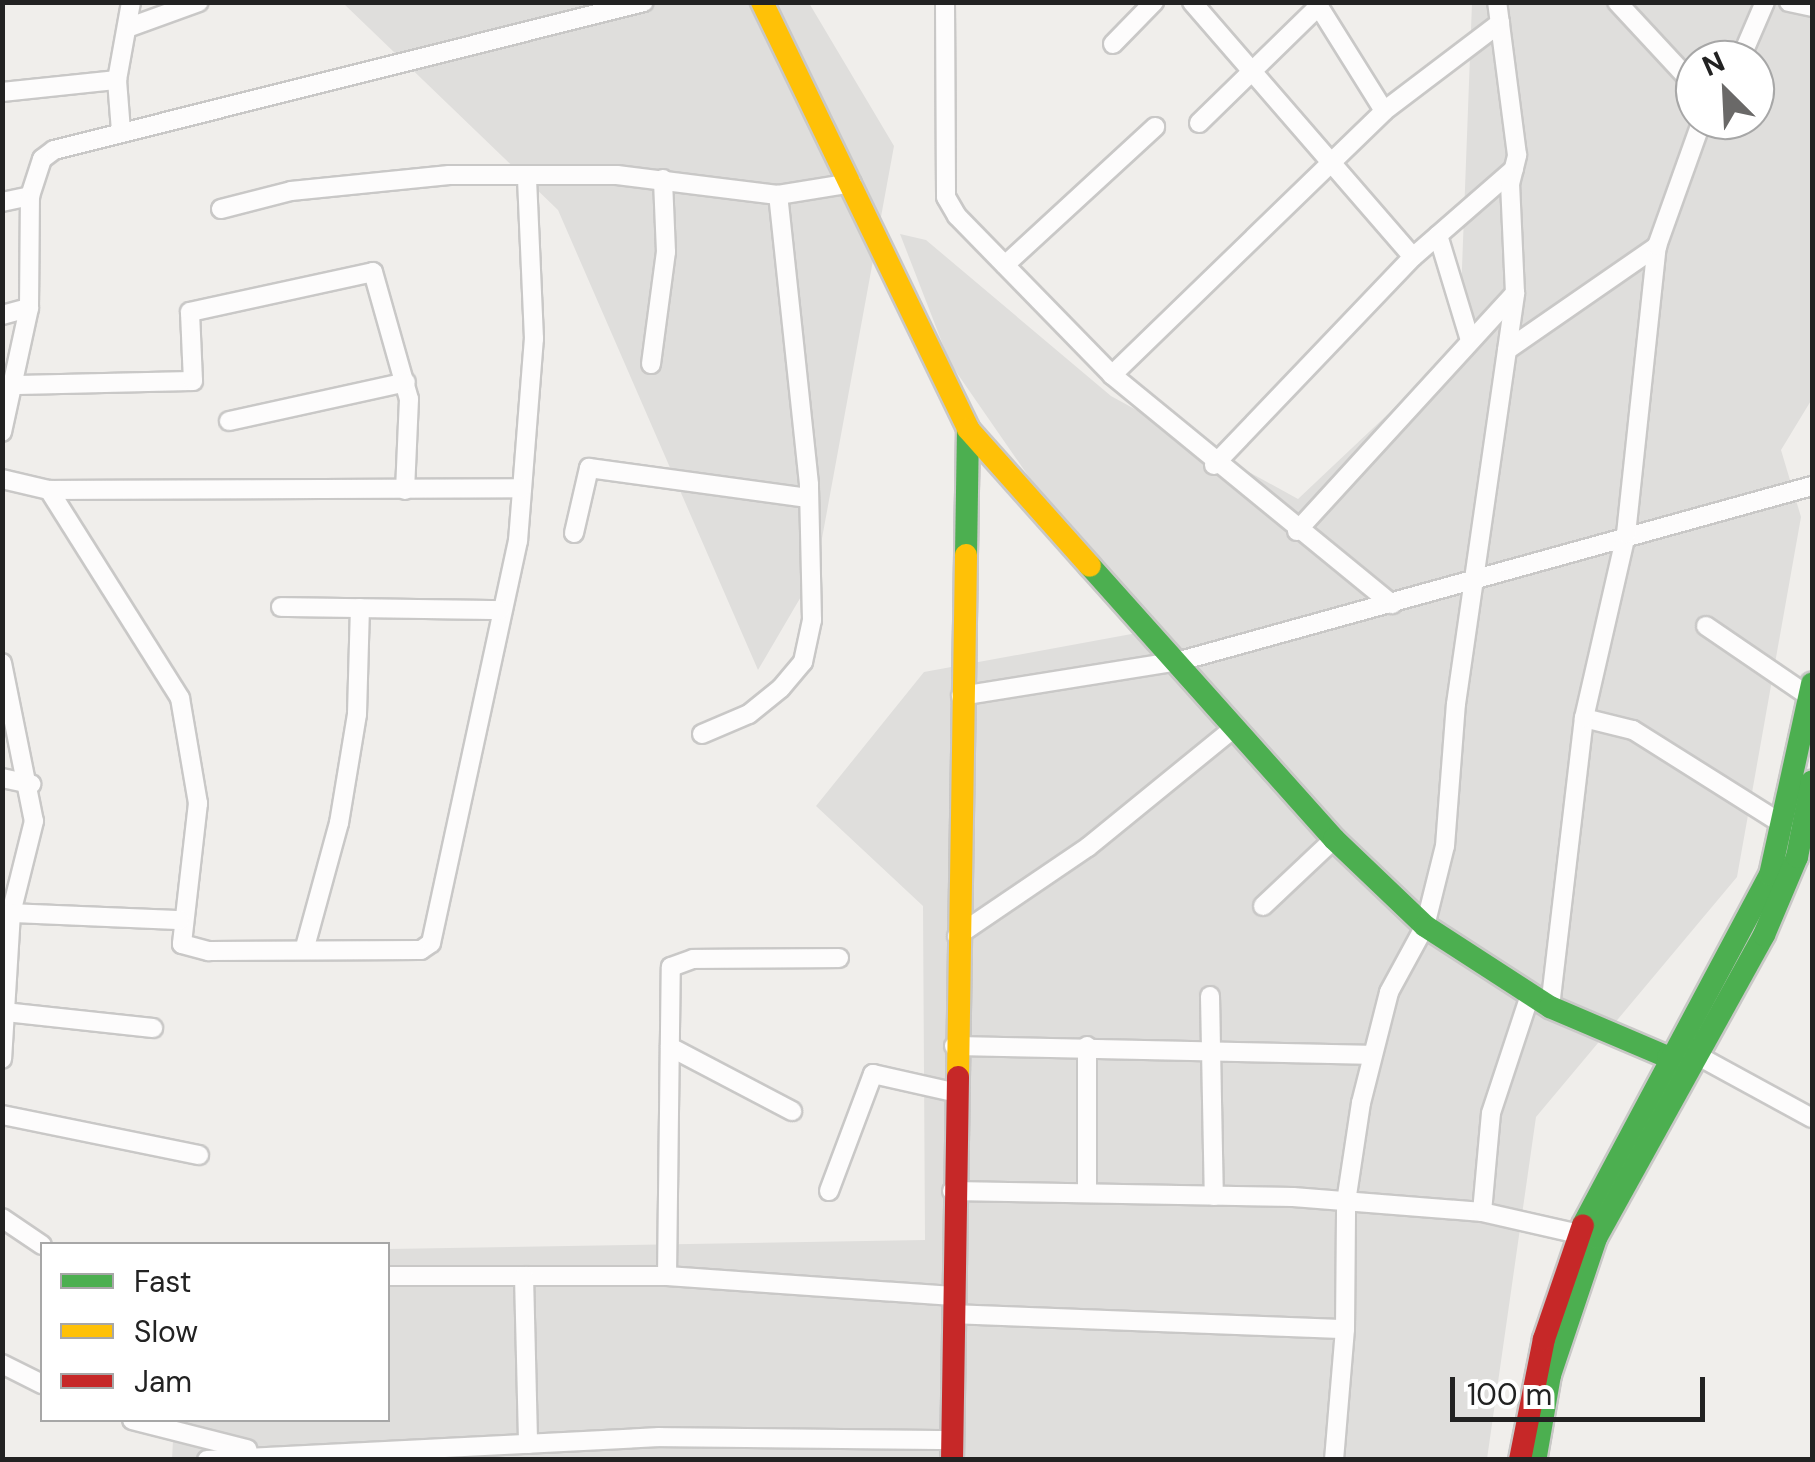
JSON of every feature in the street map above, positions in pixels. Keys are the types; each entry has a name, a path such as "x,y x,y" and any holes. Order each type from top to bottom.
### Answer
{"street":[{"path":"120,131 117,80 130,27 130,2"},
{"path":"130,27 199,2"},
{"path":"2,432 16,385 29,308 30,196 42,158 120,131 616,5 644,2"},
{"path":"762,2 968,429 1180,661 1334,839 1425,926 1540,1001 1681,1057 1812,1118"},
{"path":"945,2 946,197 1005,265 1112,375 1214,464 1392,604"},
{"path":"1114,44 1154,2"},
{"path":"1192,2 1414,258"},
{"path":"1334,1460 1345,1329 1346,1202 1370,1054 1389,992 1425,926 1445,846 1456,704 1480,573 1515,293 1514,169 1496,2"},
{"path":"1617,2 1675,64"},
{"path":"1748,40 1764,2"},
{"path":"1788,2 1812,7"},
{"path":"1199,122 1318,4 1384,112"},
{"path":"1112,375 1384,112 1500,22"},
{"path":"2,92 117,80"},
{"path":"1005,265 1155,127"},
{"path":"1482,1212 1491,1113 1540,1001 1584,718 1626,534 1658,246 1695,140"},
{"path":"1214,464 1438,234 1514,169"},
{"path":"221,209 365,182 527,176 663,180 778,195 852,183"},
{"path":"48,490 180,698 198,803 180,920 182,944 190,950 422,950 431,943 522,488 534,324 527,176"},
{"path":"651,364 666,252 663,180"},
{"path":"702,734 748,714 803,662 812,620 808,498 778,195"},
{"path":"2,202 30,196"},
{"path":"1438,234 1470,340"},
{"path":"1506,350 1658,246"},
{"path":"16,385 193,381 190,312 374,272 406,382 405,490"},
{"path":"1297,531 1515,293"},
{"path":"2,315 29,308"},
{"path":"229,421 406,382"},
{"path":"206,1460 258,1452 384,1454 528,1444 953,1450 954,1046 968,429"},
{"path":"574,533 588,468 808,498"},
{"path":"2,479 48,490 522,488"},
{"path":"962,696 1180,661 1392,604 1480,573 1812,486"},
{"path":"281,607 500,610"},
{"path":"305,947 339,823 357,714 360,608"},
{"path":"1520,1460 1538,1364 1587,1235 1749,918 1784,826 1811,691 1706,626"},
{"path":"2,663 7,703 31,784 34,822 11,913 2,1058"},
{"path":"1584,718 1632,730 1784,826"},
{"path":"957,936 1088,848 1236,727"},
{"path":"2,778 31,784"},
{"path":"1681,1057 1785,892 1812,782"},
{"path":"1263,906 1334,839"},
{"path":"11,913 180,920"},
{"path":"668,1276 671,966 694,959 839,958"},
{"path":"1210,996 1214,1196"},
{"path":"5,1012 153,1028"},
{"path":"954,1046 1370,1054"},
{"path":"1087,1046 1087,1191"},
{"path":"670,1047 792,1111"},
{"path":"829,1192 874,1074 954,1092"},
{"path":"2,1115 199,1155"},
{"path":"952,1191 1087,1191 1346,1202 1482,1212 1587,1235"},
{"path":"4,1226 40,1244"},
{"path":"1535,1460 1550,1375 1587,1235"},
{"path":"390,1276 668,1276 953,1305 1345,1329"},
{"path":"524,1276 528,1444"},
{"path":"2,1364 40,1383"},
{"path":"140,1422 258,1452"}],"shaded area":[{"path":"343,3 809,3 894,146 816,571 758,670 558,210"},
{"path":"1472,3 1812,3 1812,399 1781,450 1801,517 1737,877 1536,1117 1487,1459 172,1460 174,1422 390,1422 390,1249 925,1240 923,906 816,806 924,672 1137,633 950,363 900,234 926,240 1111,396 1298,499 1459,347"}],"traffic: fast":[{"path":"966,555 968,429"},
{"path":"1090,566 1334,839 1425,926 1550,1007 1668,1057 1684,1074"},
{"path":"1583,1225 1770,875 1812,684"},
{"path":"1536,1456 1550,1375 1596,1238 1764,935 1797,857 1812,781"}],"traffic: slow":[{"path":"762,2 968,429 1090,566"},
{"path":"958,1077 966,555"}],"traffic: jam":[{"path":"952,1460 958,1077"},
{"path":"1520,1460 1544,1339 1583,1225"}]}
